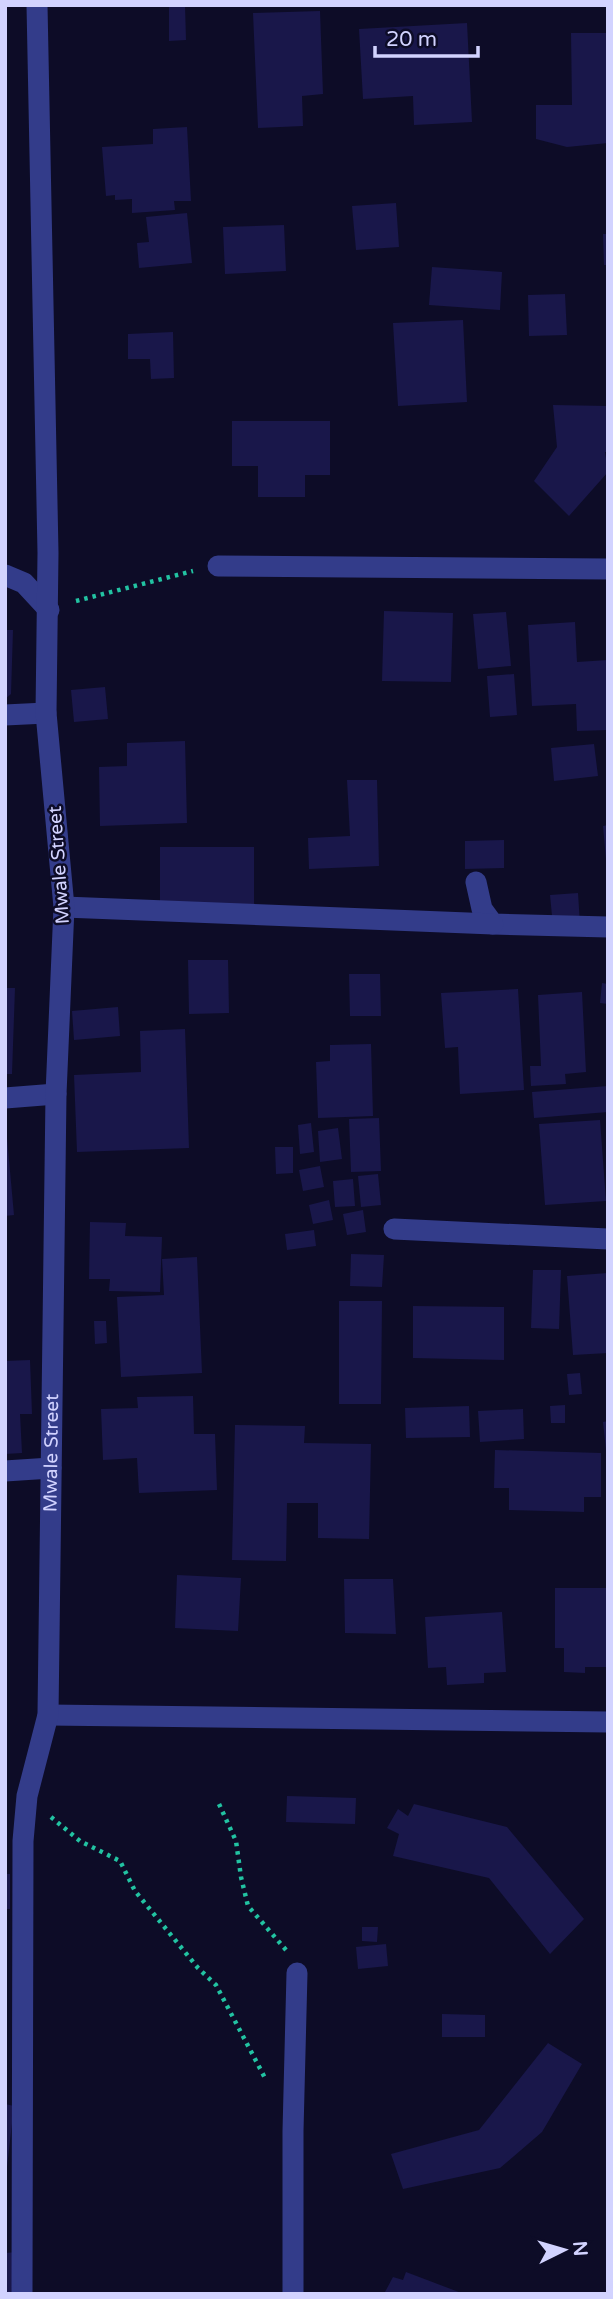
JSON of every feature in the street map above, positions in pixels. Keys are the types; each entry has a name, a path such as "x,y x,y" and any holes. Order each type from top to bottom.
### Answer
{"street":[{"name":"Mwale Street","path":"22,2294 13,2207 23,1841 27,1796 48,1715 56,1094 64,907 46,713 49,610 37,5"},
{"path":"218,566 608,569"},
{"path":"5,575 24,583 49,610"},
{"path":"5,715 46,713"},
{"path":"476,882 482,909 493,924"},
{"path":"64,907 608,927"},
{"path":"5,1098 56,1094"},
{"path":"394,1229 608,1239"},
{"path":"5,1471 51,1468"},
{"path":"48,1715 608,1722"},
{"path":"293,2294 297,1973"}],"path":[{"path":"49,610 94,595 218,566"},
{"path":"27,1796 80,1841 120,1861 135,1891 198,1968 216,1985 270,2088"},
{"path":"219,1804 236,1840 248,1906 285,1947"}],"building":[{"path":"169,5 185,5 186,40 169,41"},
{"path":"320,11 323,94 302,96 303,126 258,128 253,13"},
{"path":"467,23 472,122 414,125 413,96 363,99 359,29"},
{"path":"571,33 608,33 608,143 567,147 536,139 536,105 572,105"},
{"path":"187,127 191,201 174,201 175,210 132,213 132,199 115,200 115,195 106,196 102,147 153,144 153,129"},
{"path":"396,203 399,247 356,250 352,206"},
{"path":"187,213 192,263 139,268 137,243 149,242 146,217"},
{"path":"284,225 286,271 225,274 223,227"},
{"path":"603,234 608,234 608,265 604,265"},
{"path":"432,267 502,272 500,310 429,305"},
{"path":"565,294 567,335 529,336 528,295"},
{"path":"463,320 467,402 398,406 393,323"},
{"path":"173,332 174,378 151,379 150,359 128,359 128,334"},
{"path":"553,405 608,406 608,452 605,452 608,472 569,516 534,481 557,447"},
{"path":"232,421 330,421 330,475 305,475 305,497 258,497 258,466 232,466"},
{"path":"384,611 453,613 451,682 382,681"},
{"path":"506,612 511,666 478,669 473,614"},
{"path":"575,622 577,662 608,660 608,730 577,731 576,704 532,706 528,625"},
{"path":"5,630 13,630 11,694 5,699"},
{"path":"514,674 517,715 490,717 487,676"},
{"path":"105,687 108,719 74,722 71,690"},
{"path":"185,741 187,823 100,826 99,767 127,766 127,743"},
{"path":"594,744 598,776 554,781 551,748"},
{"path":"347,780 377,780 379,866 309,869 308,838 350,836"},
{"path":"608,825 608,859 606,859 603,826"},
{"path":"504,840 504,868 465,869 465,841"},
{"path":"160,847 254,847 254,905 160,905"},
{"path":"578,893 580,924 553,926 550,895"},
{"path":"188,960 228,960 229,1013 189,1014"},
{"path":"349,974 380,974 381,1016 350,1016"},
{"path":"602,983 608,984 608,1004 600,1003"},
{"path":"5,988 15,988 12,1074 5,1074"},
{"path":"518,989 524,1090 460,1094 458,1047 445,1048 441,993"},
{"path":"582,992 586,1072 565,1074 566,1084 531,1086 530,1066 541,1066 538,995"},
{"path":"118,1007 120,1036 74,1040 72,1011"},
{"path":"185,1029 189,1148 77,1152 74,1075 141,1072 140,1031"},
{"path":"371,1044 373,1116 318,1118 316,1062 330,1061 330,1045"},
{"path":"608,1086 608,1112 534,1118 532,1092"},
{"path":"379,1118 381,1171 351,1172 349,1119"},
{"path":"600,1120 606,1201 545,1205 539,1124"},
{"path":"311,1123 314,1152 300,1154 298,1125"},
{"path":"338,1128 342,1159 320,1162 318,1131"},
{"path":"5,1138 14,1215 5,1216"},
{"path":"275,1147 293,1147 293,1173 276,1174"},
{"path":"320,1166 324,1187 303,1191 299,1170"},
{"path":"378,1174 381,1205 361,1207 358,1176"},
{"path":"353,1179 355,1206 335,1207 333,1181"},
{"path":"329,1200 333,1220 313,1224 309,1205"},
{"path":"363,1210 366,1232 347,1235 343,1214"},
{"path":"90,1222 126,1223 125,1236 162,1237 160,1292 109,1291 110,1279 89,1279"},
{"path":"314,1230 316,1246 287,1250 285,1234"},
{"path":"351,1254 384,1255 382,1287 350,1286"},
{"path":"197,1257 202,1373 121,1377 117,1297 164,1295 162,1259"},
{"path":"533,1270 561,1270 559,1329 531,1328"},
{"path":"608,1273 608,1353 573,1355 567,1276"},
{"path":"339,1301 382,1301 381,1404 339,1404"},
{"path":"413,1306 504,1307 504,1360 413,1358"},
{"path":"94,1321 106,1321 107,1343 95,1344"},
{"path":"30,1360 32,1414 20,1414 22,1453 5,1454 5,1361"},
{"path":"580,1373 582,1394 569,1395 567,1374"},
{"path":"193,1396 194,1434 215,1434 217,1490 139,1493 137,1458 103,1460 101,1409 138,1408 137,1397"},
{"path":"565,1405 565,1423 551,1423 550,1406"},
{"path":"469,1406 470,1437 406,1438 405,1408"},
{"path":"523,1409 524,1439 480,1442 478,1411"},
{"path":"608,1421 608,1450 606,1450 603,1422"},
{"path":"235,1425 305,1426 304,1443 371,1444 369,1539 318,1538 318,1503 287,1503 286,1561 232,1560"},
{"path":"495,1450 601,1453 601,1497 584,1497 584,1512 509,1510 509,1488 494,1488"},
{"path":"177,1575 241,1578 238,1631 175,1628"},
{"path":"344,1579 393,1579 396,1634 345,1633"},
{"path":"555,1588 608,1588 608,1667 585,1667 585,1673 564,1672 564,1648 555,1648"},
{"path":"502,1612 506,1672 484,1673 484,1683 447,1685 446,1667 428,1668 425,1617"},
{"path":"287,1796 356,1798 355,1824 286,1822"},
{"path":"414,1804 507,1827 584,1919 550,1954 489,1878 393,1856 399,1834 387,1828 398,1809 408,1816"},
{"path":"5,1874 10,1874 10,1909 5,1909"},
{"path":"362,1927 378,1927 377,1942 362,1941"},
{"path":"386,1944 388,1966 358,1969 356,1947"},
{"path":"442,2014 485,2015 485,2037 442,2037"},
{"path":"548,2043 582,2064 542,2132 500,2168 403,2189 391,2154 479,2130"},
{"path":"5,2104 14,2106 7,2167 5,2167"},
{"path":"17,2252 19,2294 5,2294 5,2253"},
{"path":"406,2272 464,2294 385,2292 393,2277 403,2280"}]}
